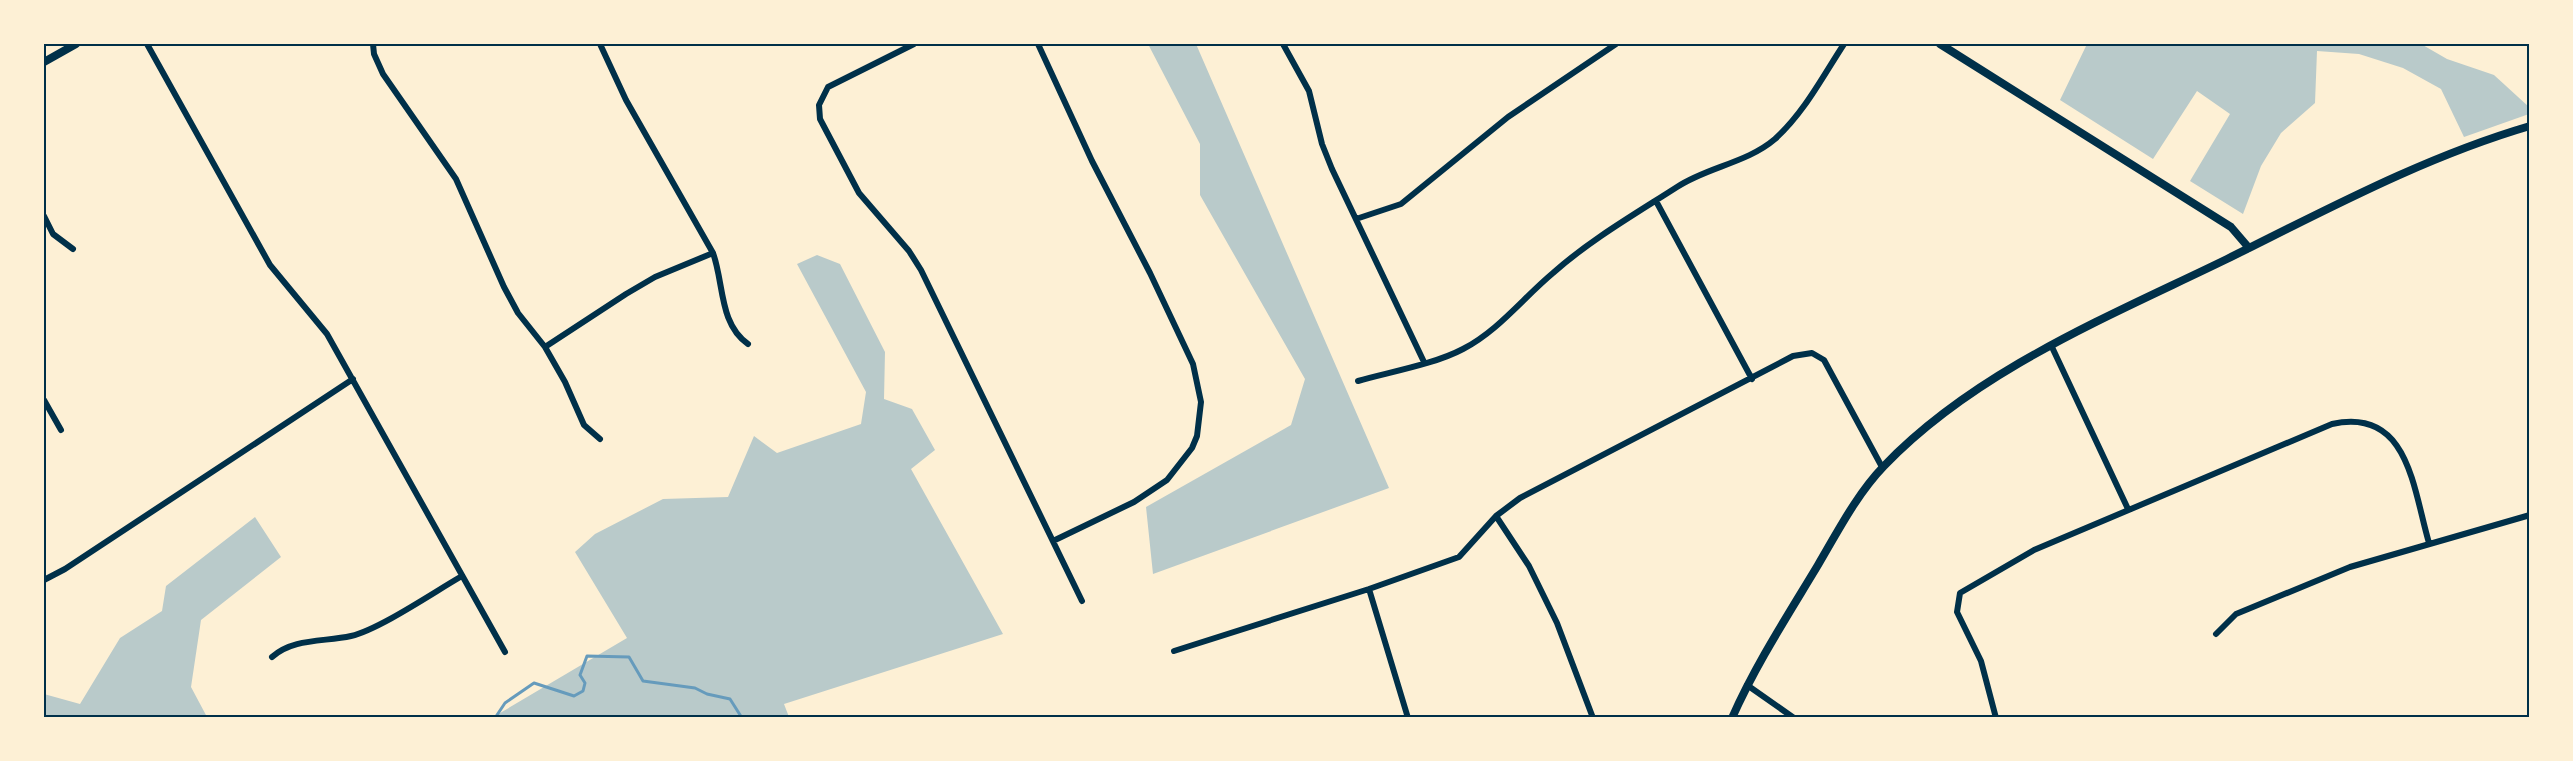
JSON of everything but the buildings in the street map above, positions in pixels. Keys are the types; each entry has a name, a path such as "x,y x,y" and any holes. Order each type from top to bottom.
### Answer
{"main road":[{"path":"44,62 76,44"}],"street":[{"path":"147,44 270,265 327,334 505,652"},
{"path":"373,44 374,54 383,74 456,178 513,304 544,347 565,382 584,425 600,439"},
{"path":"600,44 626,100 713,253 720,273 730,325 737,336 748,344"},
{"path":"914,44 828,87 819,105 820,119 859,193 909,251 921,270 1082,601"},
{"path":"1038,44 1092,161 1193,364 1201,402 1197,436 1192,448 1167,480 1134,502 1053,541"},
{"path":"1283,44 1309,91 1322,144 1424,362"},
{"path":"1356,219 1401,204 1508,117 1616,44"},
{"path":"1358,381 1446,357 1478,341 1564,263 1695,176 1736,161 1772,142 1801,111 1844,44"},
{"path":"1940,44 2231,227 2249,248"},
{"path":"1732,717 1747,685 1849,513 1882,467 1948,410 2051,345 2249,248 2448,152 2529,126"},
{"path":"1656,201 1752,379"},
{"path":"44,216 53,234 73,249"},
{"path":"544,347 636,288 713,253"},
{"path":"2051,345 2128,508"},
{"path":"1174,651 1369,589 1459,557 1496,516 1520,498 1793,356 1807,352 1819,356 1841,388 1882,467"},
{"path":"44,580 65,569 353,379"},
{"path":"44,400 61,430"},
{"path":"1996,717 1981,661 1957,612 1960,593 2034,550 2128,508 2331,424 2358,421 2384,430 2398,444 2429,543"},
{"path":"2216,634 2236,614 2350,567 2529,514"},
{"path":"1496,516 1530,566 1575,666 1593,717"},
{"path":"272,657 282,648 361,632 462,576"},
{"path":"1369,589 1408,717"},
{"path":"1747,685 1794,717"}],"shaded area":[{"path":"1148,44 1196,44 1389,488 1153,574 1146,507 1291,425 1305,379 1200,195 1200,144"},
{"path":"2087,44 2421,44 2447,59 2494,75 2529,107 2529,114 2464,137 2441,89 2403,68 2359,54 2317,51 2315,103 2281,133 2261,166 2243,214 2190,181 2230,114 2197,91 2153,159 2060,100"},
{"path":"817,255 840,264 885,352 884,399 912,409 935,450 911,469 1003,634 784,704 789,717 479,717 495,716 627,638 575,552 595,534 663,499 728,497 754,436 777,453 861,424 866,392 797,264"},
{"path":"255,517 281,557 201,620 191,687 207,717 44,717 44,694 80,704 120,638 162,611 166,586"}],"waterway":[{"path":"495,718 505,703 534,683 574,696 583,691 585,683 580,675 587,656 629,657 643,681 695,688 707,694 730,699 742,718"}]}
